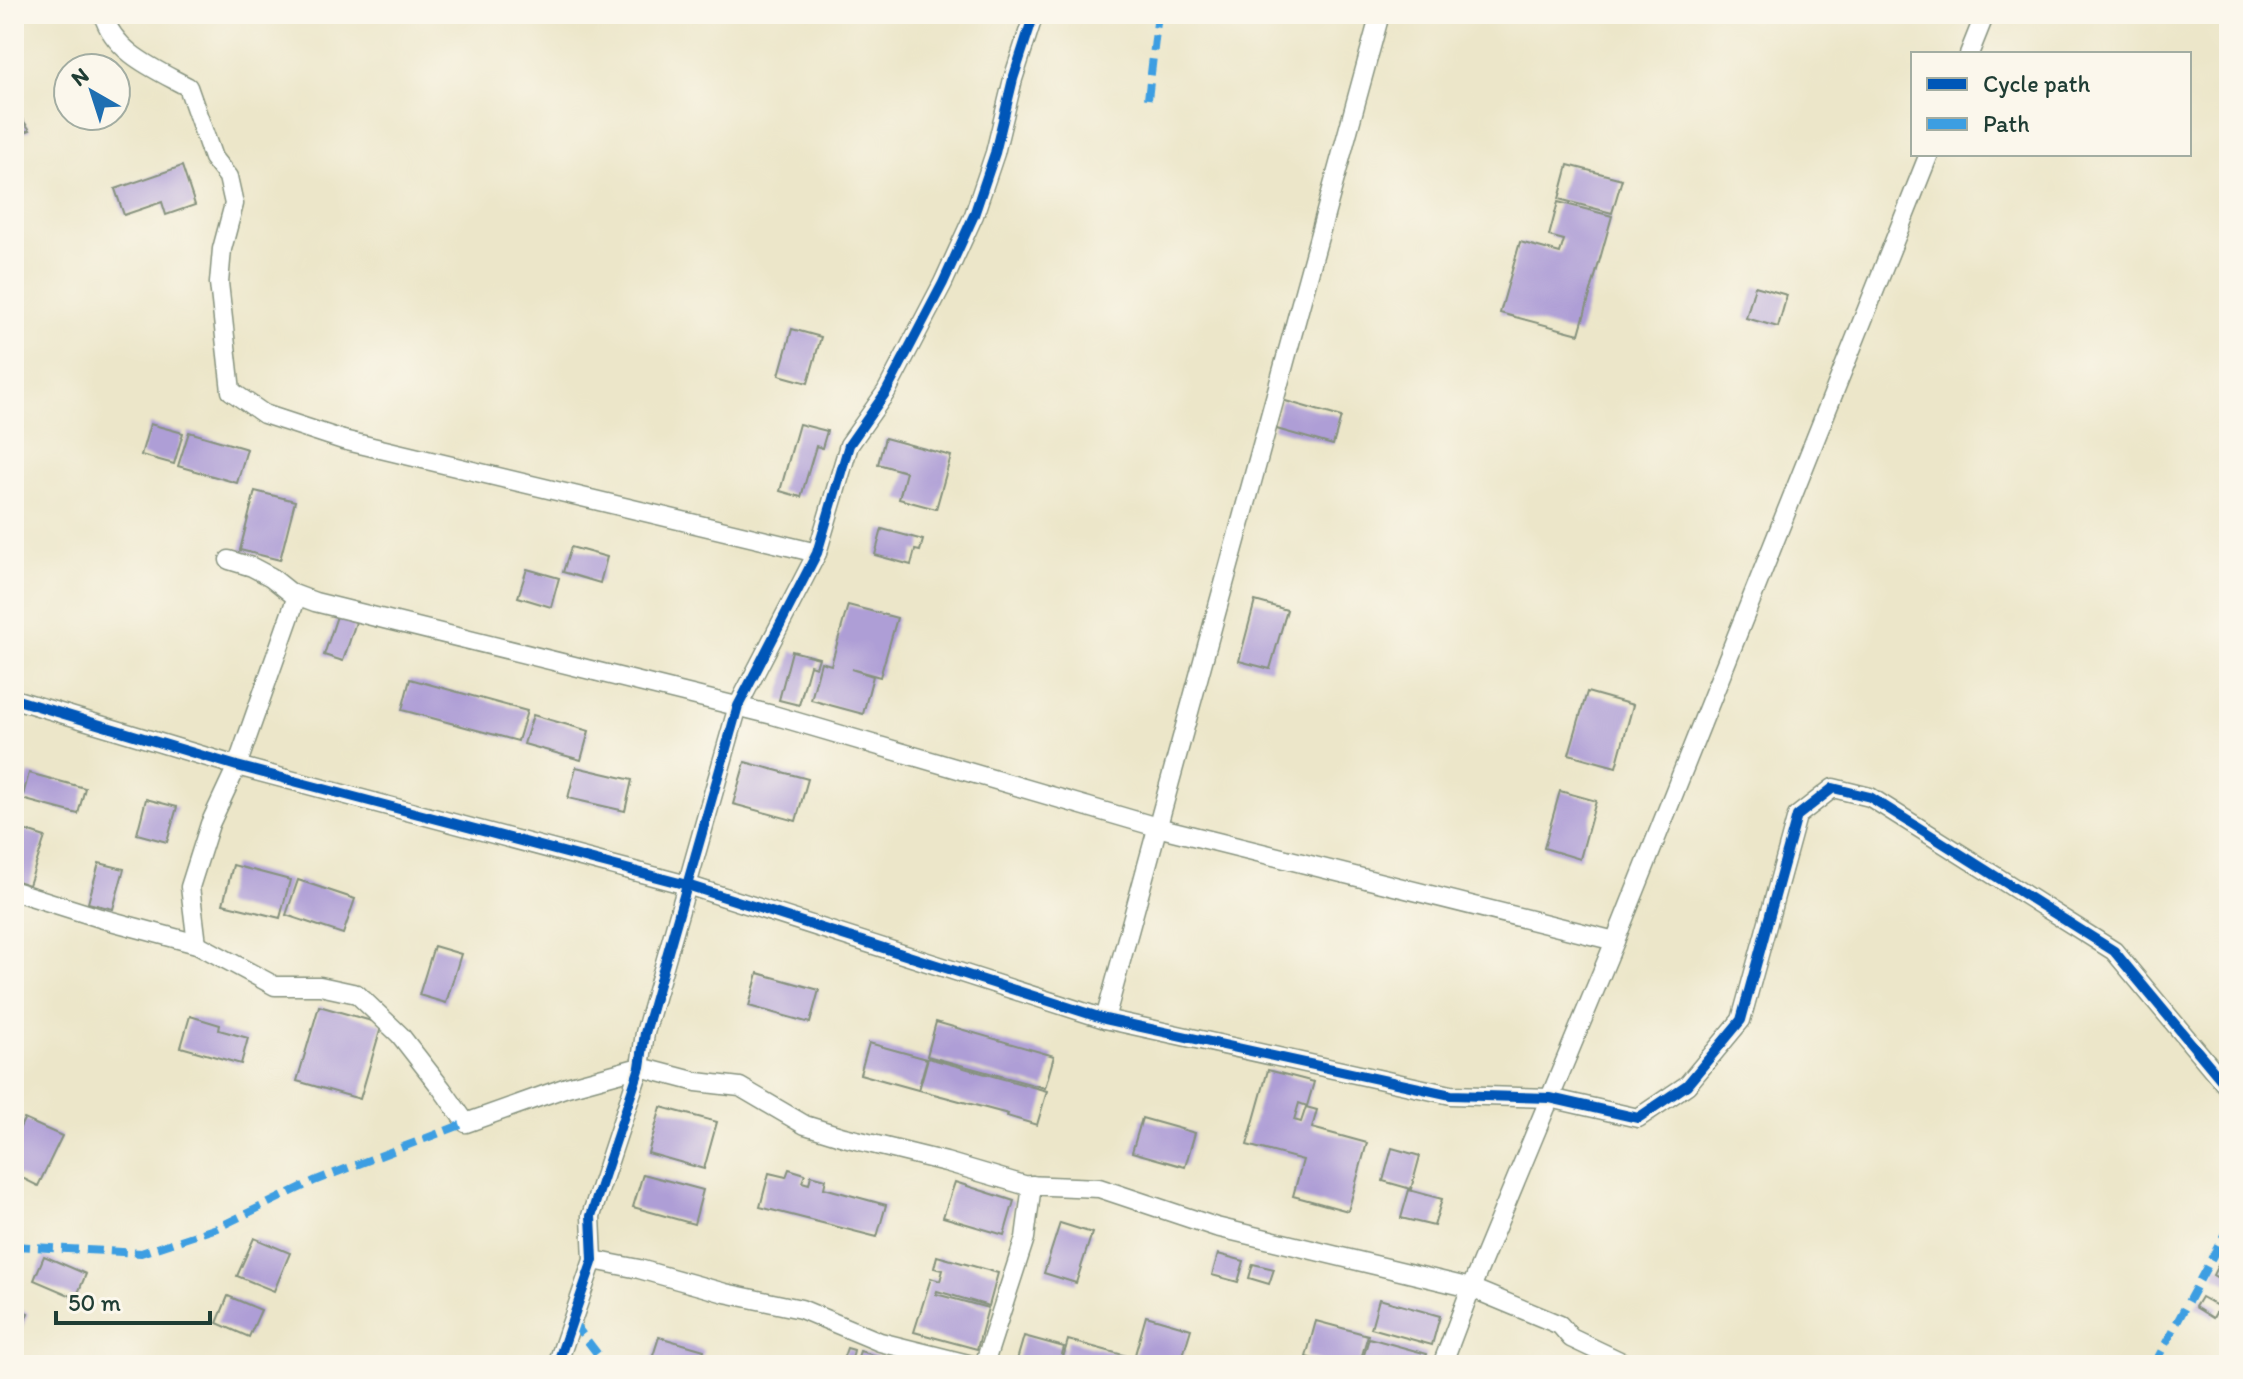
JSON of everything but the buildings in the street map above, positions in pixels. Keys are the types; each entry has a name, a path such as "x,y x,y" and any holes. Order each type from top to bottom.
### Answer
{"street":[{"path":"103,14 107,29 135,58 188,87 213,158 228,177 234,204 222,249 219,283 231,391 264,414 343,440 817,553"},
{"path":"557,1365 593,1260 591,1216 640,1067 645,1033 738,706 817,553 849,445 886,392 943,283 974,215 1034,14"},
{"path":"1105,1019 1380,14"},
{"path":"1970,52 1985,14"},
{"path":"1442,1365 1928,156"},
{"path":"229,560 261,572 291,593 315,602 738,706 1157,827 1615,941"},
{"path":"197,944 190,887 210,824 237,766 297,596"},
{"path":"14,699 237,766 687,885 1105,1019 1451,1095 1550,1098 1638,1118 1687,1085 1741,1020 1797,816 1833,788 1870,797 2114,951 2229,1089"},
{"path":"14,891 197,944 275,986 320,986 357,994 400,1035 466,1123 567,1087 640,1067 697,1082 740,1087 805,1125 1024,1185 1099,1188 1216,1227 1471,1288 1560,1325 1571,1338 1628,1365"},
{"path":"984,1365 1025,1238 1032,1185"},
{"path":"593,1260 801,1309 880,1342 972,1365"}],"marked path":[{"path":"1148,99 1158,14"},
{"path":"14,1246 141,1253 217,1228 314,1181 466,1123"},
{"path":"2154,1365 2229,1226"},
{"path":"573,1322 606,1365"}],"cycle path":[{"path":"557,1365 593,1260 591,1216 640,1067 645,1033 738,706 817,553 849,445 886,392 943,283 974,215 1034,14"},
{"path":"14,699 237,766 687,885 1105,1019 1451,1095 1550,1098 1638,1118 1687,1085 1741,1020 1797,816 1833,788 1870,797 2114,951 2229,1089"}]}
